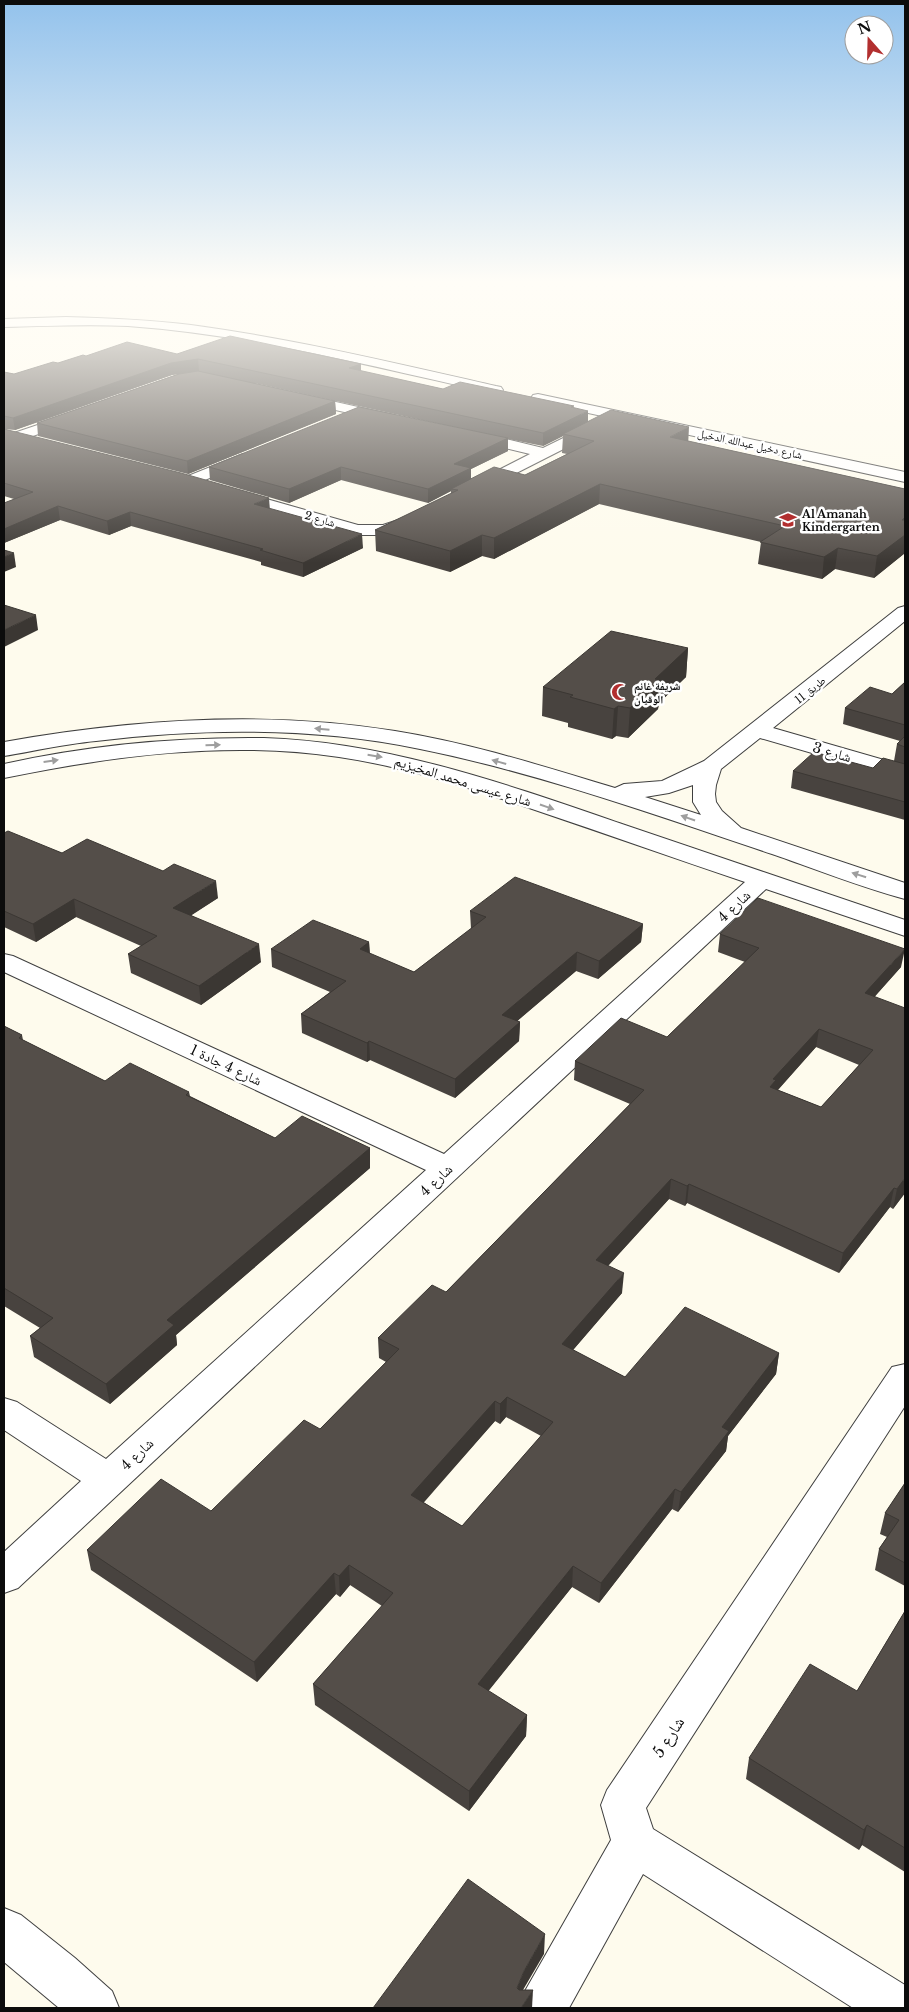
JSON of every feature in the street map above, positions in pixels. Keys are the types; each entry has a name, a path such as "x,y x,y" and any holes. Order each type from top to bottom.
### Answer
{"street":[{"name":"شارع دخيل عبدالله الدخيل","path":"431,376 905,476"},
{"path":"284,394 406,422"},
{"path":"333,422 360,411"},
{"path":"10,436 88,412"},
{"path":"459,496 619,416"},
{"path":"462,434 545,453"},
{"path":"10,436 44,444"},
{"path":"188,481 261,452"},
{"name":"شارع 2","path":"169,476 357,530 377,530 398,526 424,513"},
{"name":"طريق 11","path":"593,789 628,791 664,788 678,785 712,766 759,731 905,612"},
{"name":"شارع عيسى محمد المخيزيم","path":"4,749 29,744 151,729 205,726 277,726 372,734 476,755 593,789 740,835 905,891"},
{"name":"شارع 3","path":"759,731 905,773"},
{"name":"شارع عيسى محمد المخيزيم","path":"4,771 38,763 85,756 188,746 247,744 302,746 389,759 532,802 899,924"},
{"path":"712,766 704,782 703,800 715,818 740,835"},
{"name":"شارع 4","path":"4,1576 762,880"},
{"name":"شارع 4 جادة 1","path":"4,962 448,1168"},
{"name":"شارع 5","path":"635,1844 623,1805 905,1377"},
{"name":"شارع 4","path":"4,1412 109,1480"},
{"path":"542,2008 635,1844 897,2008"},
{"path":"4,1932 58,1975 95,2008"}],"building":[{"path":"4,376 134,376 13,418 4,416"},
{"path":"174,376 220,376 335,401 187,461 37,423"},
{"path":"277,376 384,376 443,389 460,382 574,406 571,407 588,411 543,433"},
{"path":"359,407 508,438 454,464 471,468 428,489 341,467 289,489 209,467"},
{"path":"611,410 689,427 670,437 905,489 905,517 902,520 905,520 905,535 877,556 838,548 824,557 760,542 785,526 600,484 494,538 482,535 450,551 375,530 458,490 451,489 494,467 525,475 594,441 563,434"},
{"path":"4,429 181,473 269,498 254,504 362,534 303,563 260,550 263,549 130,512 107,521 58,506 4,529 4,503 33,492 4,483"},
{"path":"4,550 14,553 4,557"},
{"path":"4,605 36,615 4,630"},
{"path":"611,631 688,648 655,679 660,680 630,708 618,706 614,709 570,697 573,695 543,687"},
{"path":"905,682 905,725 845,708 870,687 892,694"},
{"path":"905,736 905,747 897,744"},
{"path":"814,752 873,768 883,758 905,764 905,802 793,771"},
{"path":"8,831 62,853 87,839 163,871 174,864 216,881 173,908 259,944 199,986 128,954 157,936 74,899 33,924 4,911 4,833"},
{"path":"515,877 643,924 599,961 577,952 502,1015 520,1022 455,1079 369,1041 367,1043 301,1014 346,981 271,949 313,920 369,942 360,949 414,972 486,917 470,911"},
{"path":"758,898 905,949 865,993 905,1008 905,1178 897,1189 894,1188 843,1253 689,1184 687,1186 671,1179 596,1260 624,1273 562,1344 625,1377 685,1307 779,1353 722,1427 729,1431 681,1492 675,1489 601,1583 573,1566 478,1684 527,1715 469,1791 313,1684 393,1593 349,1565 339,1576 334,1573 254,1662 87,1550 161,1479 211,1511 304,1420 320,1429 399,1349 378,1338 432,1285 446,1292 644,1090 575,1061 621,1018 667,1037 759,948 720,934","holes":["819,1029 873,1050 821,1107 770,1087 776,1080 773,1079","507,1397 553,1422 462,1526 411,1495 495,1401 500,1404"]},
{"path":"4,1026 22,1035 19,1038 105,1081 130,1063 189,1092 186,1095 275,1138 302,1116 370,1148 167,1320 174,1325 106,1384 30,1336 53,1318 4,1288"},
{"path":"905,1483 905,1563 879,1549 899,1520 885,1513"},
{"path":"905,1611 905,1848 867,1825 864,1830 749,1758 810,1664 857,1691"},
{"path":"468,1879 545,1934 524,1971 517,1988 519,1990 533,1990 521,2008 373,2008"}],"place":[{"name":"Al Amanah Kindergarten","path":"788,520"},
{"name":"شريفة غانم الوقيان","path":"620,692"}]}
